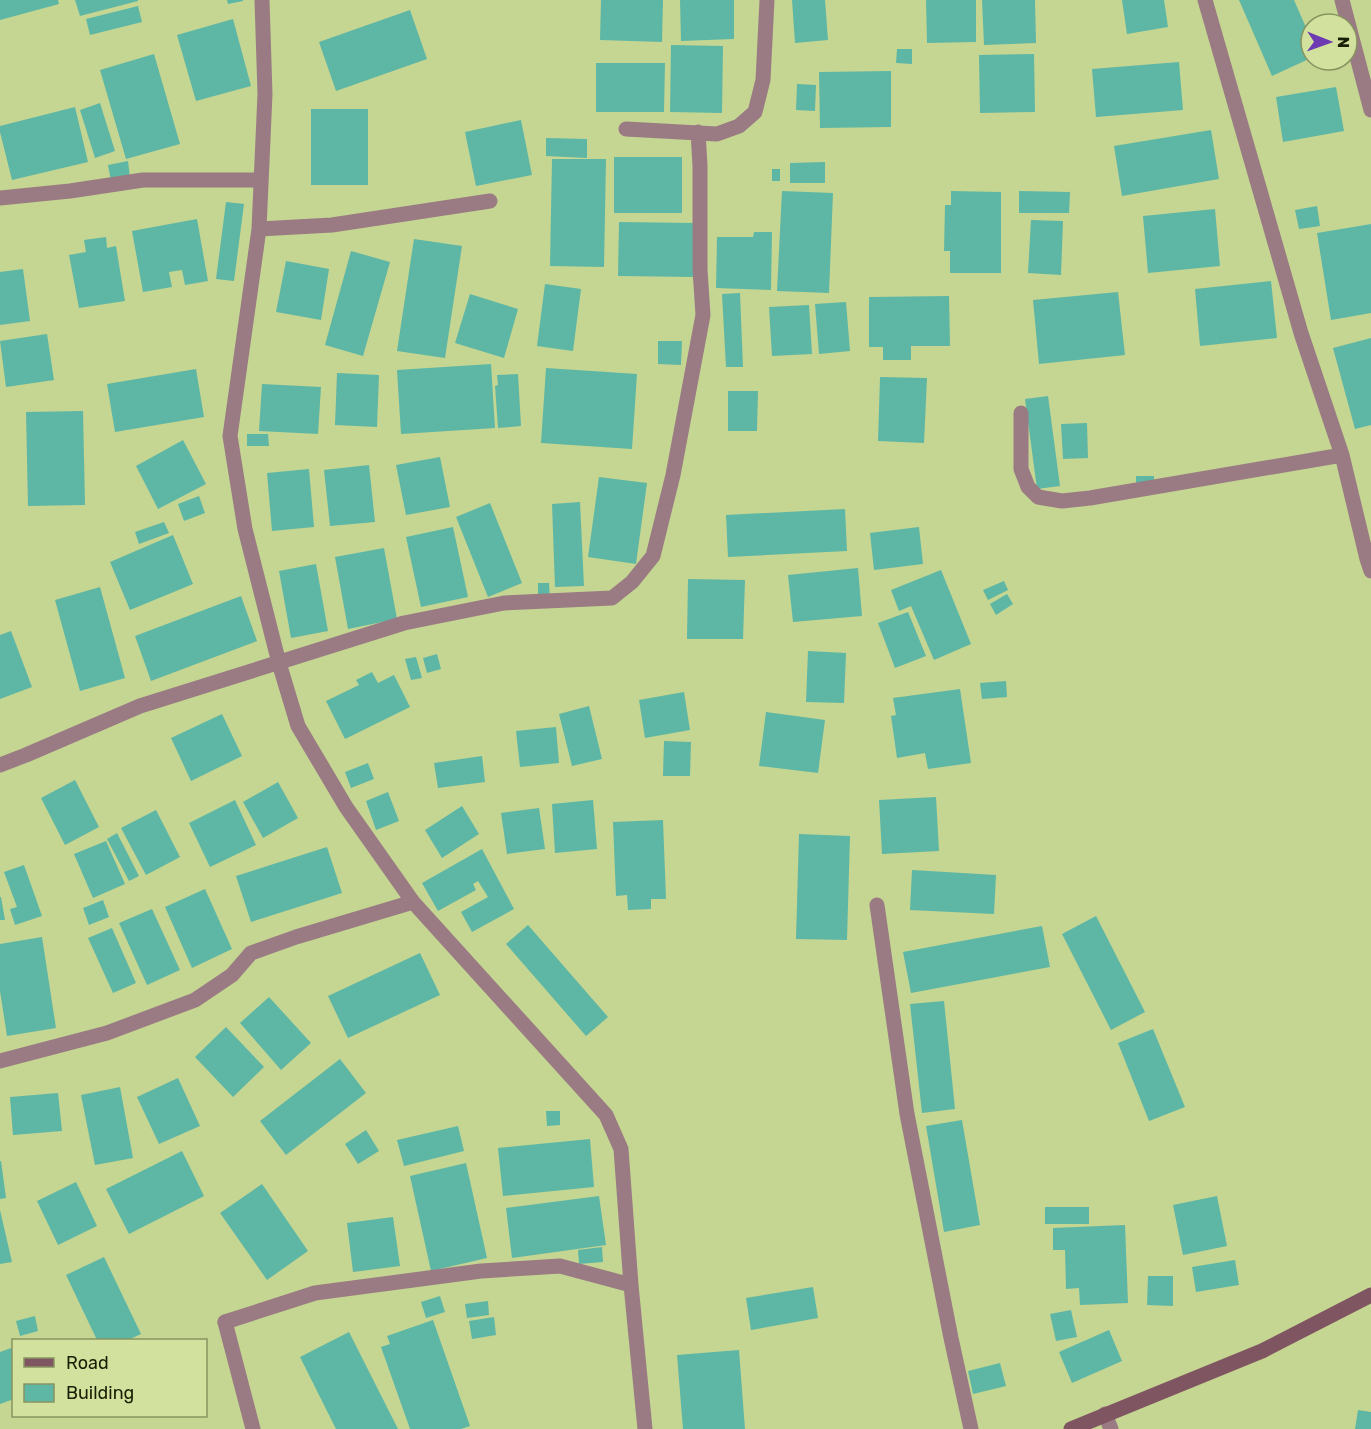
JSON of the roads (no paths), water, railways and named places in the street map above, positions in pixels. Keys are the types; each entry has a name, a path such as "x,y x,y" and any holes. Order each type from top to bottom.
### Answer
{"main road":[{"path":"1071,1429 1262,1351 1371,1295"}],"street":[{"path":"262,0 265,94 259,229 230,436 245,530 279,663 298,726 346,807 413,902 606,1115 621,1149 645,1429"},
{"path":"626,129 717,134 739,126 755,112 763,80 767,0"},
{"path":"1205,0 1301,333 1342,455 1371,571"},
{"path":"1342,0 1371,110"},
{"path":"0,765 140,706 404,623 504,603 612,598 632,582 653,556 673,475 703,315 698,132"},
{"path":"0,198 143,180 261,180"},
{"path":"259,229 332,225 490,201"},
{"path":"1021,413 1021,469 1028,487 1038,497 1062,501 1342,455"},
{"path":"0,1061 107,1033 195,1000 232,975 251,953 413,902"},
{"path":"877,905 907,1114 971,1429"},
{"path":"253,1429 225,1322 315,1293 481,1271 560,1266 631,1285"},
{"path":"1105,1414 1111,1429"}]}
